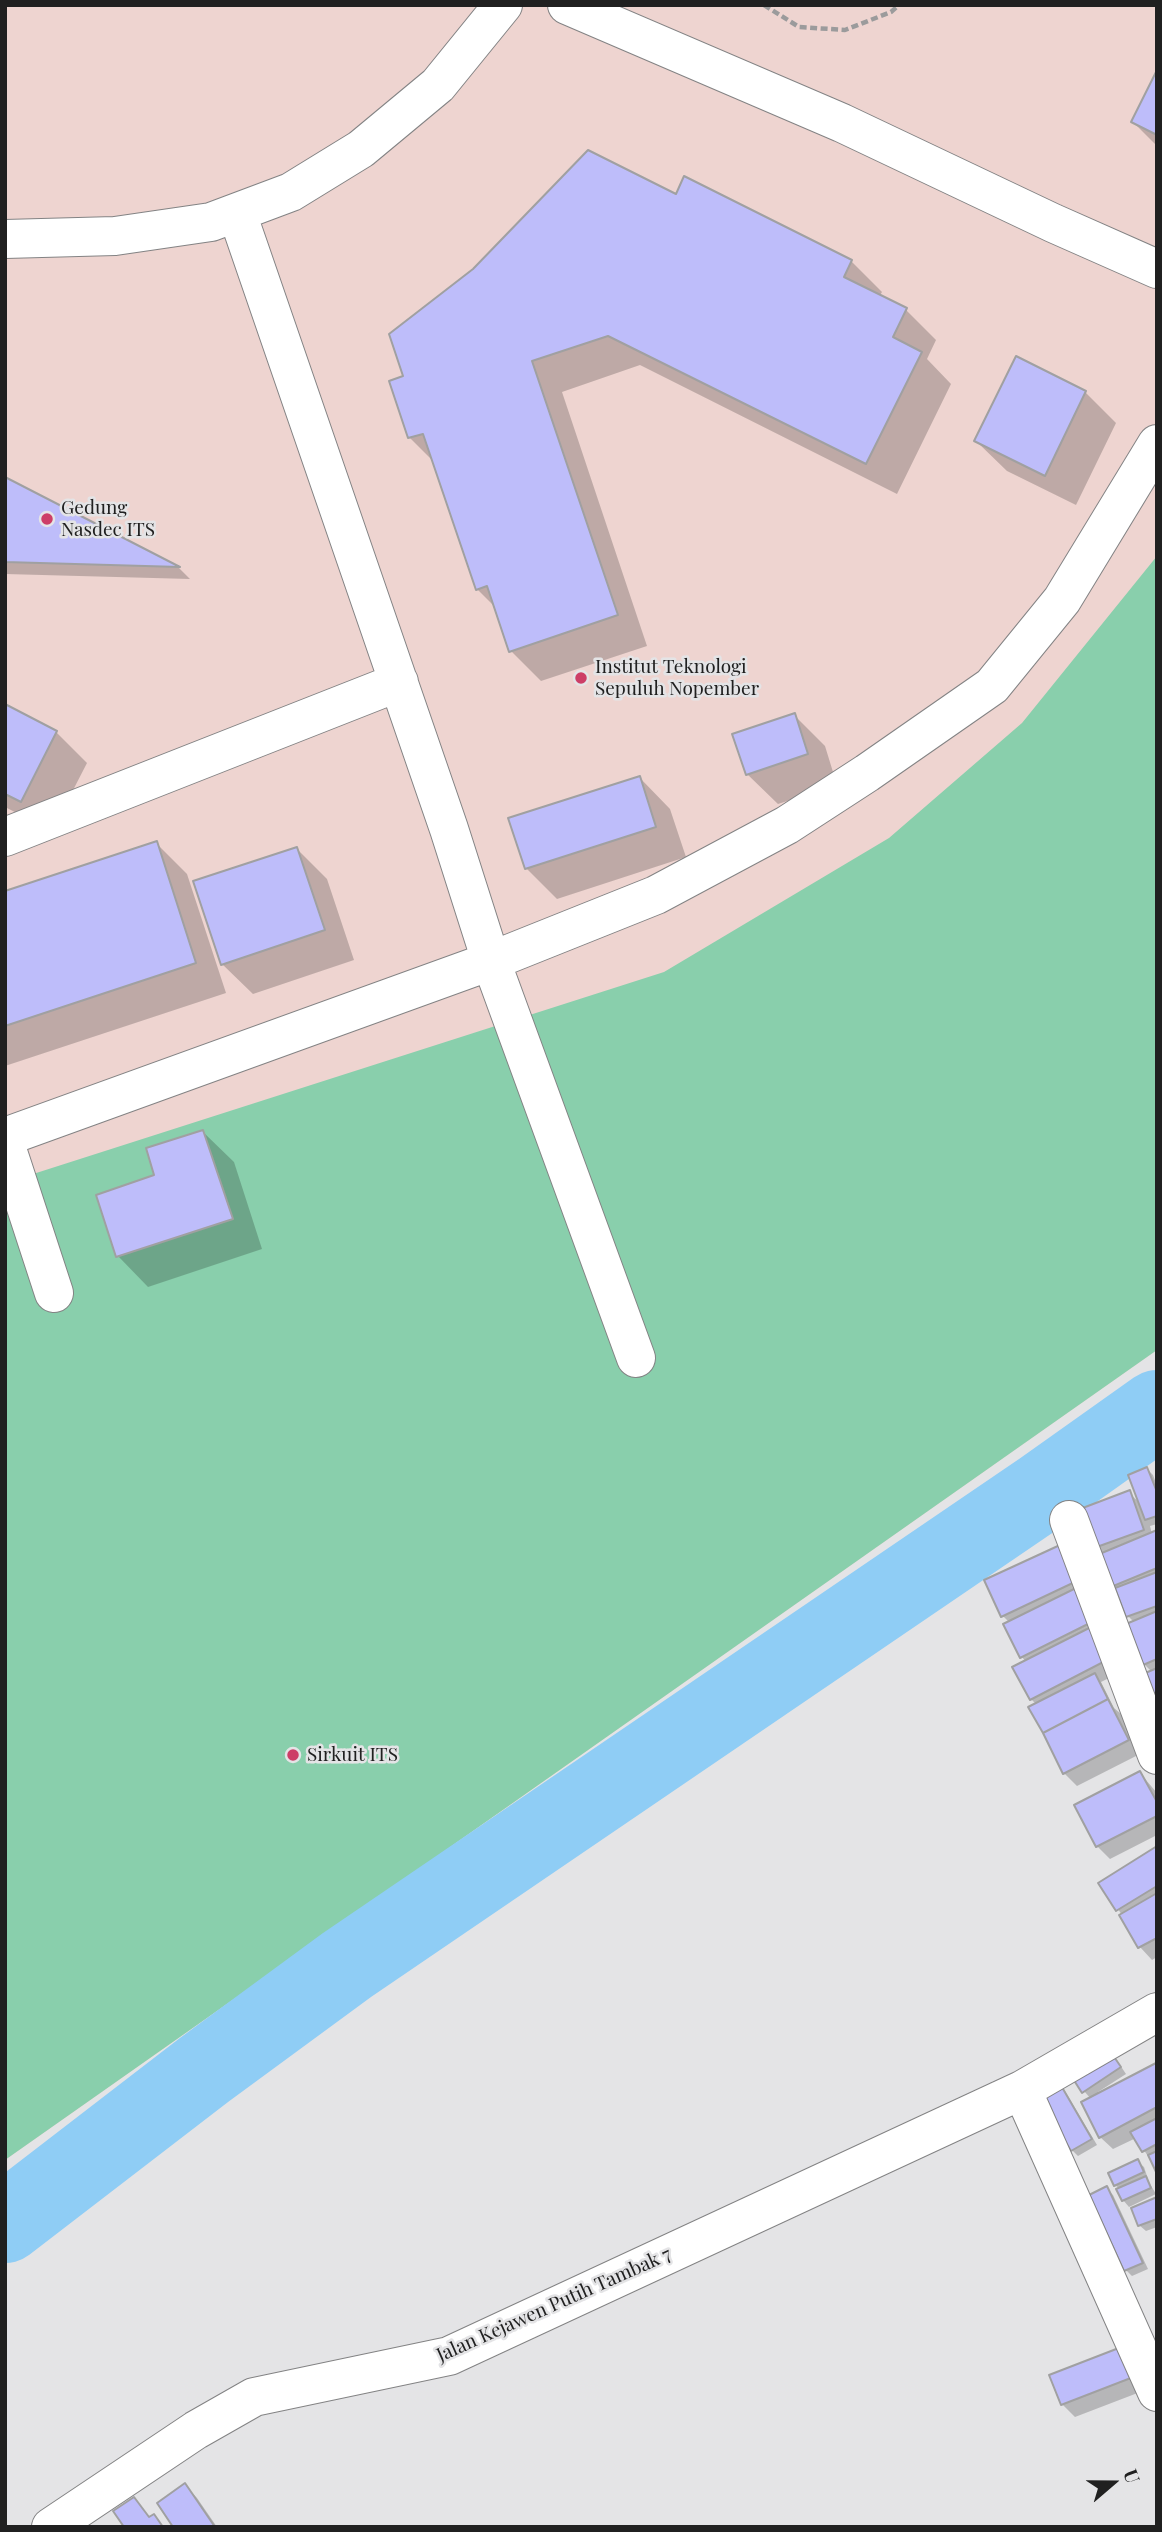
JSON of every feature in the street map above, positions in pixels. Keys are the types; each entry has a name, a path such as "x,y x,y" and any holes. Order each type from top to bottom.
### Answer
{"street":[{"path":"5,239 115,236 211,222 291,192 362,149 438,85 503,5"},
{"path":"567,5 842,123 1157,269"},
{"path":"237,213 399,682 491,961 636,1358"},
{"path":"5,1137 491,961 656,895 787,825 867,774 992,685 1062,600 1157,444"},
{"path":"5,836 399,682"},
{"path":"5,1143 54,1293"},
{"path":"1069,1520 1157,1755"},
{"name":"Jalan Kejawen Putih Tambak 7","path":"51,2527 196,2430 254,2397 449,2356 1022,2090 1157,2012"},
{"path":"1022,2090 1157,2392"}],"path":[{"path":"764,5 799,27 845,30 891,12 899,5"}],"shaded area":[{"name":"Institut Teknologi Sepuluh Nopember","path":"5,5 1157,5 1157,1350 5,2160"}],"green space":[{"name":"Sirkuit ITS","path":"1157,556 1157,1350 5,2160 5,1183 664,972 889,838 1022,723"}],"building":[{"path":"1157,70 1157,135 1131,122"},
{"path":"588,150 676,194 684,176 852,260 844,277 907,308 893,337 922,352 866,464 608,336 532,361 618,615 509,652 487,586 476,590 423,434 408,438 389,381 403,376 389,334 473,269"},
{"path":"1016,356 1086,391 1045,476 974,441"},
{"name":"Gedung Nasdec ITS","path":"5,477 180,567 5,562"},
{"path":"5,704 57,731 21,802 5,794"},
{"path":"795,713 808,754 746,775 732,734"},
{"path":"640,776 656,827 525,869 508,818"},
{"path":"157,841 196,963 5,1026 5,891"},
{"path":"297,847 325,930 221,965 193,881"},
{"path":"203,1130 233,1219 116,1257 96,1195 154,1175 146,1148"},
{"path":"1147,1467 1157,1492 1157,1516 1145,1520 1128,1475"},
{"path":"1130,1490 1144,1530 1094,1548 1080,1509"},
{"path":"1157,1530 1157,1568 1111,1587 1097,1555"},
{"path":"1060,1545 1077,1581 1001,1617 984,1580"},
{"path":"1157,1572 1157,1606 1126,1617 1115,1588"},
{"path":"1078,1587 1094,1621 1020,1658 1003,1624"},
{"path":"1157,1611 1157,1659 1143,1665 1126,1624"},
{"path":"1095,1625 1111,1658 1030,1700 1012,1667"},
{"path":"1157,1668 1157,1700 1143,1674"},
{"path":"1095,1673 1108,1699 1043,1733 1028,1707"},
{"path":"1108,1699 1129,1740 1063,1774 1043,1733"},
{"path":"1140,1771 1157,1802 1157,1816 1096,1847 1074,1805"},
{"path":"1157,1846 1157,1886 1116,1911 1098,1883"},
{"path":"1157,1893 1157,1938 1138,1948 1119,1915"},
{"path":"1108,2048 1121,2067 1082,2093 1070,2074"},
{"path":"1156,2063 1157,2107 1099,2138 1081,2102"},
{"path":"1059,2082 1092,2139 1071,2151 1037,2095"},
{"path":"1157,2118 1157,2144 1142,2152 1130,2132"},
{"path":"1157,2151 1157,2174 1148,2155"},
{"path":"1138,2159 1144,2172 1114,2186 1108,2173"},
{"path":"1146,2176 1151,2188 1122,2201 1116,2189"},
{"path":"1107,2186 1143,2263 1124,2271 1089,2195"},
{"path":"1157,2197 1157,2219 1138,2226 1131,2208"},
{"path":"1124,2346 1136,2376 1061,2405 1049,2375"},
{"path":"185,2483 215,2527 173,2527 157,2503"},
{"path":"134,2497 149,2517 154,2514 163,2527 124,2527 113,2511"}],"waterway":[{"path":"5,2223 204,2070 347,1965 1043,1491 1157,1410"}],"place":[{"name":"Gedung Nasdec ITS","path":"47,519"},
{"name":"Institut Teknologi Sepuluh Nopember","path":"581,678"},
{"name":"Sirkuit ITS","path":"293,1755"}]}
